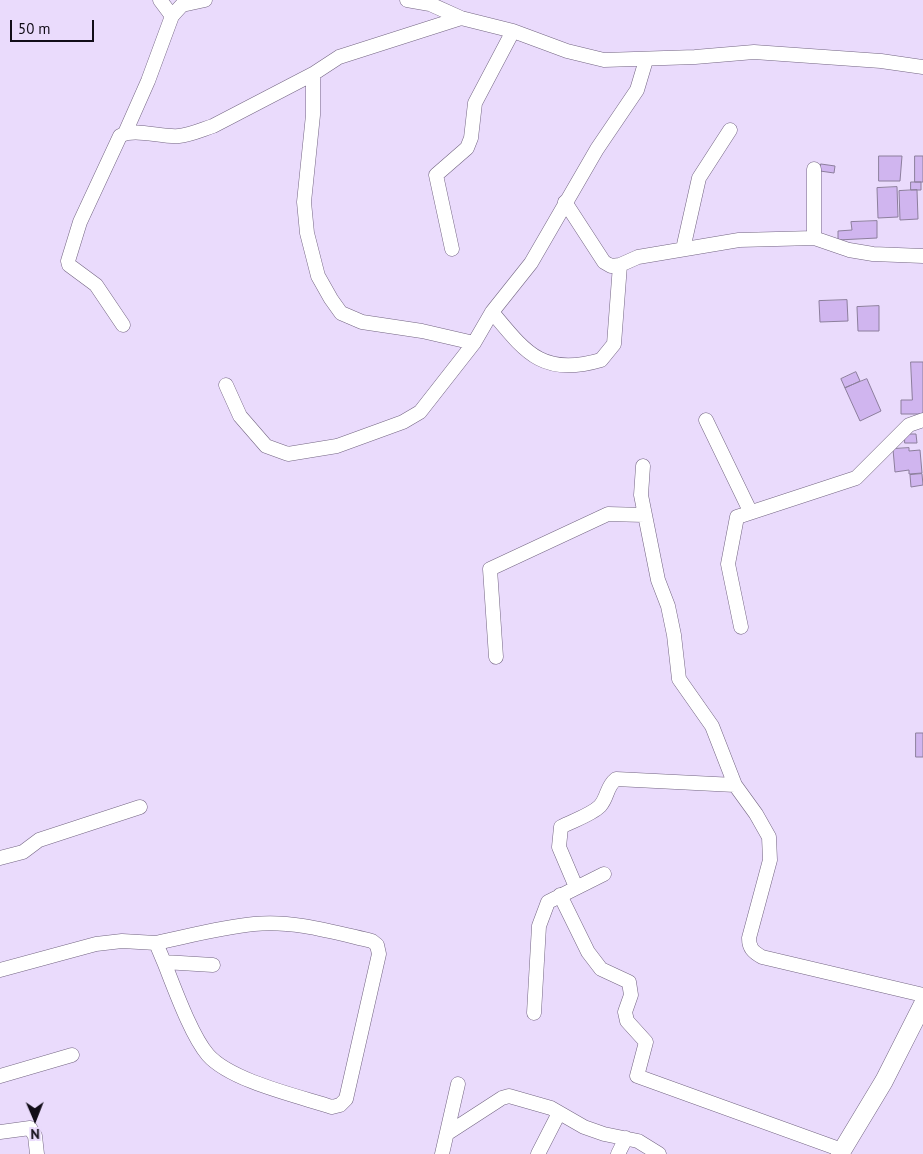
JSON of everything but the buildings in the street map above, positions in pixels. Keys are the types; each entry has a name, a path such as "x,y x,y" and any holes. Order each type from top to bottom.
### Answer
{"main road":[{"path":"841,1152 884,1082 923,1004"}],"street":[{"path":"160,0 172,16"},
{"path":"123,325 96,285 69,265 68,261 80,222 120,136 125,133 148,81 172,16 182,5 205,0"},
{"path":"407,0 430,4 461,18 513,31 566,51 604,60 646,60 754,52 880,61 923,68"},
{"path":"125,133 177,136 195,132 212,126 314,74 339,57 461,18"},
{"path":"452,249 436,175 467,148 471,138 475,103 513,31"},
{"path":"226,385 240,416 266,446 288,454 337,446 403,422 420,412 474,343 492,312 531,263 597,150 637,90 646,60"},
{"path":"314,74 313,116 304,202 307,233 318,276 331,299 341,313 362,322 422,331 474,343"},
{"path":"683,249 699,178 730,130"},
{"path":"814,168 814,238"},
{"path":"566,202 604,262 611,266 620,265 638,257 683,249 704,248 739,240 814,238 849,250 873,254 923,256"},
{"path":"492,312 522,348 547,363 566,367 601,360 614,344 620,265"},
{"path":"706,420 750,511"},
{"path":"741,627 728,564 738,516 856,478 909,426 923,420"},
{"path":"643,466 641,495 644,515 658,580 668,606 674,635 679,679 712,726 735,785 764,826 769,837 771,851 748,938 749,945 754,953 762,958 923,995"},
{"path":"496,657 490,569 608,514 644,515"},
{"path":"576,887 559,847 561,827 599,807 605,799 606,788 616,779 735,785"},
{"path":"0,858 23,852 39,840 140,807"},
{"path":"534,1013 539,926 548,902 604,874"},
{"path":"560,895 588,952 601,969 629,982 631,995 625,1012 628,1022 646,1042 637,1076 841,1152"},
{"path":"0,970 96,944 122,941 156,943 255,924 286,924 320,928 372,941 378,945 379,954 346,1099 340,1105 332,1107 236,1075 208,1055 189,1021 156,943"},
{"path":"164,962 213,965"},
{"path":"0,1076 72,1055"},
{"path":"442,1154 458,1084"},
{"path":"448,1134 502,1098 509,1096 551,1108 591,1129 638,1140 659,1154"},
{"path":"538,1154 559,1113"},
{"path":"0,1132 30,1128 35,1136 37,1154"},
{"path":"618,1154 626,1138"}]}
